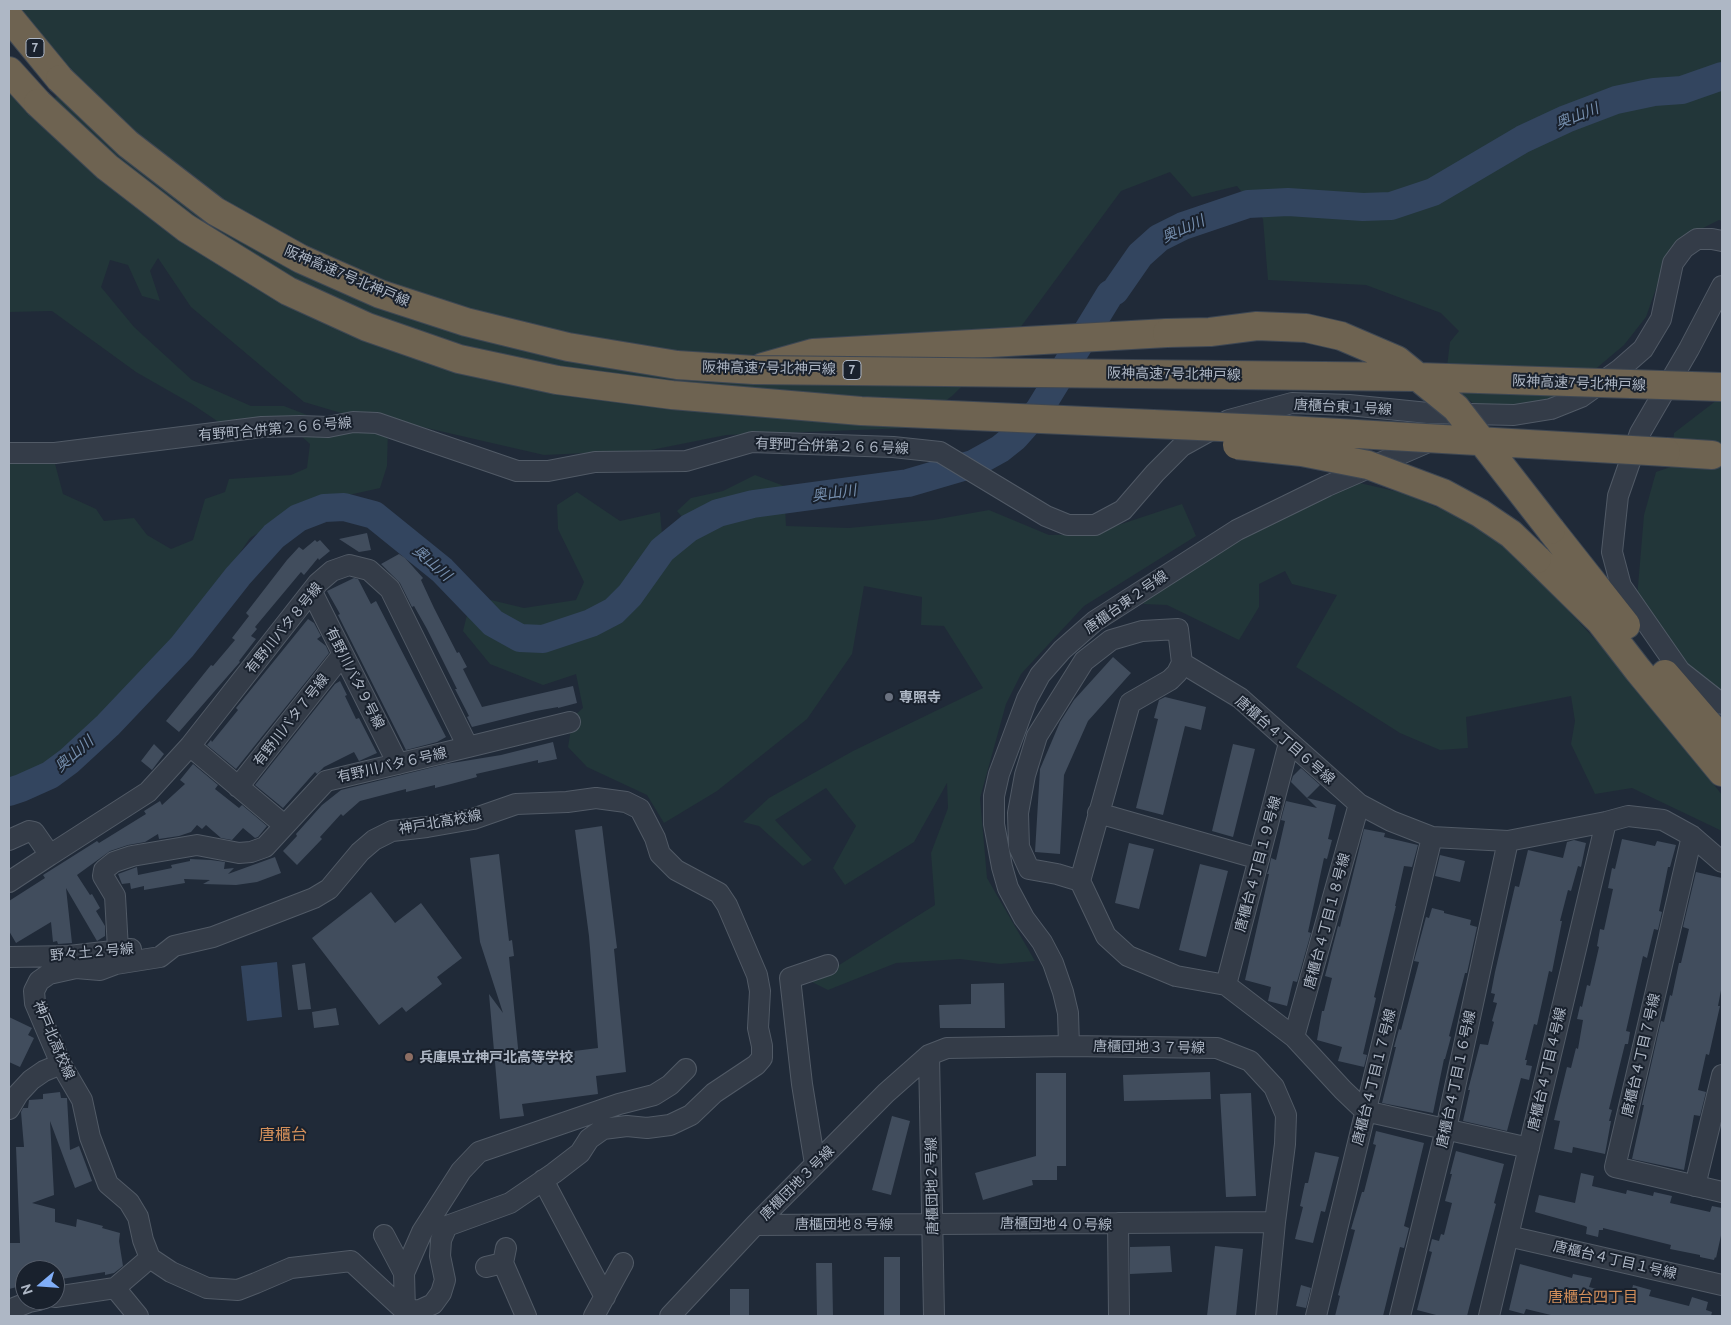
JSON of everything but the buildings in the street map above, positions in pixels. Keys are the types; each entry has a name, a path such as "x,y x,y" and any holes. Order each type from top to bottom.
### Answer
{"highway":[{"name":"7","path":"9,17 60,79"},
{"name":"阪神高速7号北神戸線","path":"9,22 60,79 128,144 214,212 302,259 380,294 466,322 568,347 677,365 754,370 1398,377 1722,388"},
{"path":"9,71 38,103 107,167 186,228 288,290 366,327 459,359 557,380 672,395 861,411 1288,430 1712,455"},
{"path":"754,370 813,353 1210,332 1257,326 1306,328 1341,336 1397,360 1456,408 1672,684 1722,740"},
{"path":"927,414 1302,452 1368,465 1443,493 1480,512 1511,534 1600,621 1644,678 1722,772"}],"street":[{"name":"唐櫃台東１号線","path":"949,456 1046,516 1068,525 1095,525 1123,510 1155,473 1182,446 1229,420 1292,403 1349,405 1428,413 1514,415 1551,409 1581,397 1619,370 1643,349 1661,319 1673,262 1684,248 1697,239 1722,241"},
{"path":"1722,286 1689,349 1640,433 1618,496 1612,552 1620,586 1680,671 1722,704"},
{"name":"唐櫃台東２号線","path":"1069,1046 1068,1013 1063,992 1053,963 1042,942 1024,918 1008,888 999,858 994,824 994,796 999,774 1027,699 1040,676 1062,650 1095,621 1205,549 1274,511 1447,433 1465,413"},
{"name":"有野町合併第２６６号線","path":"9,453 55,453 262,427 328,427 353,422 377,423 517,471 548,471 594,462 686,461 752,442 893,447 940,452 949,456"},
{"name":"有野川バタ８号線","path":"9,882 148,792 190,746 318,583 332,571 349,565 369,570 390,590 468,747"},
{"name":"有野川バタ９号線","path":"312,592 398,764"},
{"path":"1080,881 1056,874 1029,870 1020,847 1018,813 1023,784 1037,736 1084,661 1111,640 1142,631 1178,629 1182,663 1177,673 1170,680 1130,703 1080,881 1106,936 1128,956 1176,976 1226,984 1294,1037 1342,1090 1365,1111 1529,1148"},
{"name":"有野川バタ７号線","path":"238,787 343,654"},
{"name":"唐櫃台４丁目６号線","path":"1182,663 1240,698 1358,804 1391,821 1432,837 1508,841 1628,816 1663,820 1692,836 1722,862"},
{"path":"468,747 570,722"},
{"name":"唐櫃台４丁目１９号線","path":"1226,984 1289,743"},
{"path":"190,746 284,825"},
{"name":"有野川バタ６号線","path":"118,950 115,896 103,876 104,870 114,862 132,856 197,845 238,853 251,852 265,847 326,781 468,747"},
{"name":"神戸北高校線","path":"150,1258 143,1240 138,1217 129,1202 108,1184 90,1137 82,1100 61,1064 36,1003 34,991 39,981 49,974 63,970 76,968 100,970 116,964 160,958 174,946 213,937 314,898 330,889 360,852 374,840 392,831 473,819 516,804 567,802 596,798 626,802 640,809 655,838 660,854 676,870 719,893 727,905 757,975 760,990 758,1028 762,1046 762,1058 756,1065 714,1093 691,1115 670,1125 647,1128 627,1126 604,1129 589,1138 580,1153 510,1203 447,1226 441,1240 440,1256 445,1280 441,1294 433,1304 406,1314"},
{"name":"唐櫃台４丁目１８号線","path":"1294,1037 1358,804"},
{"path":"1098,813 1259,859"},
{"name":"唐櫃台４丁目４号線","path":"1489,1316 1606,822"},
{"path":"9,840 28,831 34,832 50,855"},
{"name":"唐櫃台４丁目７号線","path":"1692,836 1615,1168 1722,1192"},
{"name":"唐櫃台４丁目１７号線","path":"1316,1316 1432,837"},
{"name":"唐櫃台４丁目１６号線","path":"1400,1316 1446,1129 1508,841"},
{"name":"野々土２号線","path":"9,957 68,956 174,946"},
{"path":"815,1164 802,1084 790,978 828,965"},
{"name":"唐櫃団地３７号線","path":"929,1055 947,1048 1069,1046 1217,1048 1250,1061 1274,1087 1286,1115 1285,1144 1266,1316"},
{"name":"唐櫃団地３号線","path":"670,1316 815,1164 886,1093 929,1055"},
{"name":"唐櫃団地２号線","path":"929,1055 934,1316"},
{"path":"9,1109 31,1080 44,1071 61,1064"},
{"path":"404,1273 422,1232 461,1171 479,1152 619,1104 654,1095 670,1085 686,1070"},
{"path":"1695,1186 1722,1075"},
{"path":"543,1180 605,1297"},
{"path":"1118,1223 1275,1222"},
{"name":"唐櫃団地４０号線","path":"933,1223 1118,1223 1119,1316"},
{"name":"唐櫃団地８号線","path":"755,1225 933,1223"},
{"path":"384,1235 404,1273 406,1314"},
{"name":"唐櫃台４丁目１号線","path":"1508,1236 1722,1285"},
{"path":"65,1296 115,1288 150,1258 171,1272 207,1288 238,1290 290,1268 351,1261 406,1314"},
{"path":"499,1259 526,1316"},
{"path":"594,1316 623,1263"},
{"path":"115,1288 138,1316"}],"green space":[{"path":"18,9 1722,9 1722,221 1719,220 1685,237 1666,260 1646,317 1624,345 1560,399 1483,410 1445,383 1450,342 1459,331 1441,313 1366,285 1268,280 1263,219 1237,186 1192,197 1170,172 1121,191 1017,332 952,396 909,428 726,435 651,450 544,455 405,423 348,415 304,402 191,307 158,258 150,271 160,301 142,296 128,265 110,260 101,287 134,327 192,380 251,406 284,406 307,415 226,427 192,404 136,372 52,311 9,312 9,92 34,118 77,77"},
{"path":"1717,400 1722,401 1722,691 1687,665 1637,598 1644,515 1656,472 1671,467 1674,433"},
{"path":"388,429 387,466 380,488 344,496 292,512 250,538 176,646 78,747 30,781 9,786 9,460 54,460 63,494 96,509 104,521 134,518 147,535 171,549 193,540 205,499 225,492 229,479 291,475 307,468 310,444 299,434"},
{"path":"755,475 784,486 786,526 849,528 933,520 989,510 1049,535 1091,534 1182,504 1196,536 1084,606 1021,674 1006,704 980,798 987,878 1035,961 1000,964 960,959 896,963 828,990 812,982 935,905 931,853 948,808 947,783 914,842 845,885 833,868 856,826 826,788 775,820 812,860 803,866 759,826 743,822 769,798 853,751 983,688 944,626 921,625 922,597 864,586 852,654 807,719 717,791 664,823 647,795 587,767 568,747 573,717 583,708 576,674 543,685 490,664 463,631 469,607 491,600 524,608 576,600 584,582 558,529 557,505 577,492 620,521 660,512 662,534 681,550 695,532 677,511 691,498 723,491"},
{"path":"1351,481 1403,493 1489,529 1534,573 1637,685 1722,795 1722,831 1632,788 1595,794 1571,744 1575,721 1571,696 1466,717 1468,748 1440,750 1400,733 1296,667 1337,595 1292,584 1285,571 1259,584 1259,607 1239,640 1167,605 1143,604 1163,584 1262,528"}],"water":[{"path":"277,962 282,1017 247,1021 241,966"}],"waterway":[{"name":"奥山川","path":"9,792 50,775 69,761 108,725 182,647 238,576 274,536 298,518 324,508 344,507 374,515 442,570 493,623 520,638 543,639 591,623 614,611 630,595 662,550 689,528 718,513 753,504 908,483 973,464 1000,449 1015,437 1039,410 1110,294 1115,291 1140,255 1159,238 1183,226 1248,204 1288,202 1363,207 1391,206 1433,192 1523,139 1566,119 1616,100 1654,92 1682,90 1722,76"}],"place":[{"name":"専照寺","path":"889,697"},
{"name":"兵庫県立神戸北高等学校","path":"409,1057"}],"district":[{"name":"唐櫃台","path":"283,1135"},
{"name":"唐櫃台四丁目","path":"1593,1297"}]}
